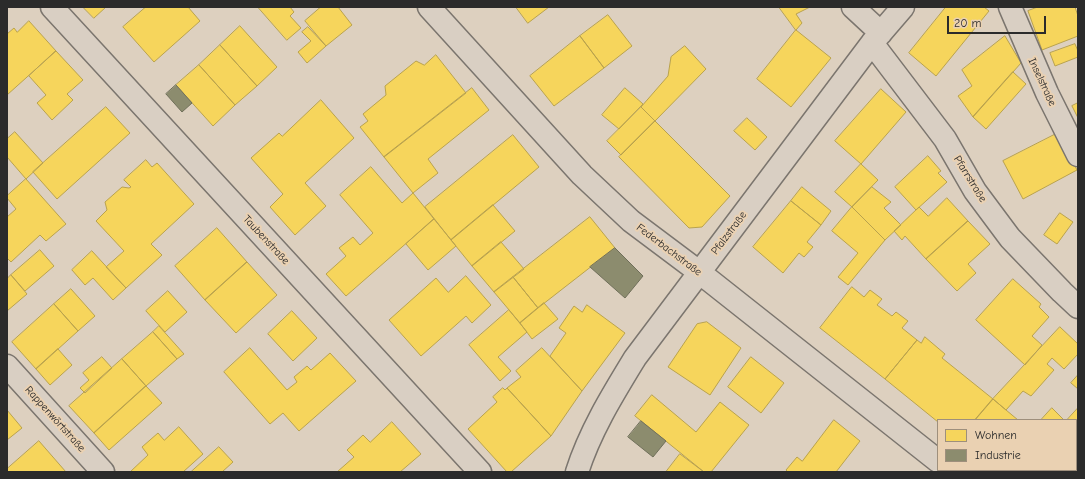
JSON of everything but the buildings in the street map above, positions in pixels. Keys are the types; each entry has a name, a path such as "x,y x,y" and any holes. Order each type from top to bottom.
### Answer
{"street":[{"name":"Taubenstraße","path":"52,7 480,472"},
{"name":"Federbachstraße","path":"430,7 582,175 631,221 699,272 937,459"},
{"name":"Pfarrstraße","path":"853,7 945,139 975,191 1010,238 1078,307"},
{"name":"Pfalzstraße","path":"577,472 583,453 607,404 635,358 876,38 903,7"},
{"name":"Inselstraße","path":"1010,7 1047,93 1078,155"},
{"name":"Rappenwörtstraße","path":"7,366 103,472"}]}
